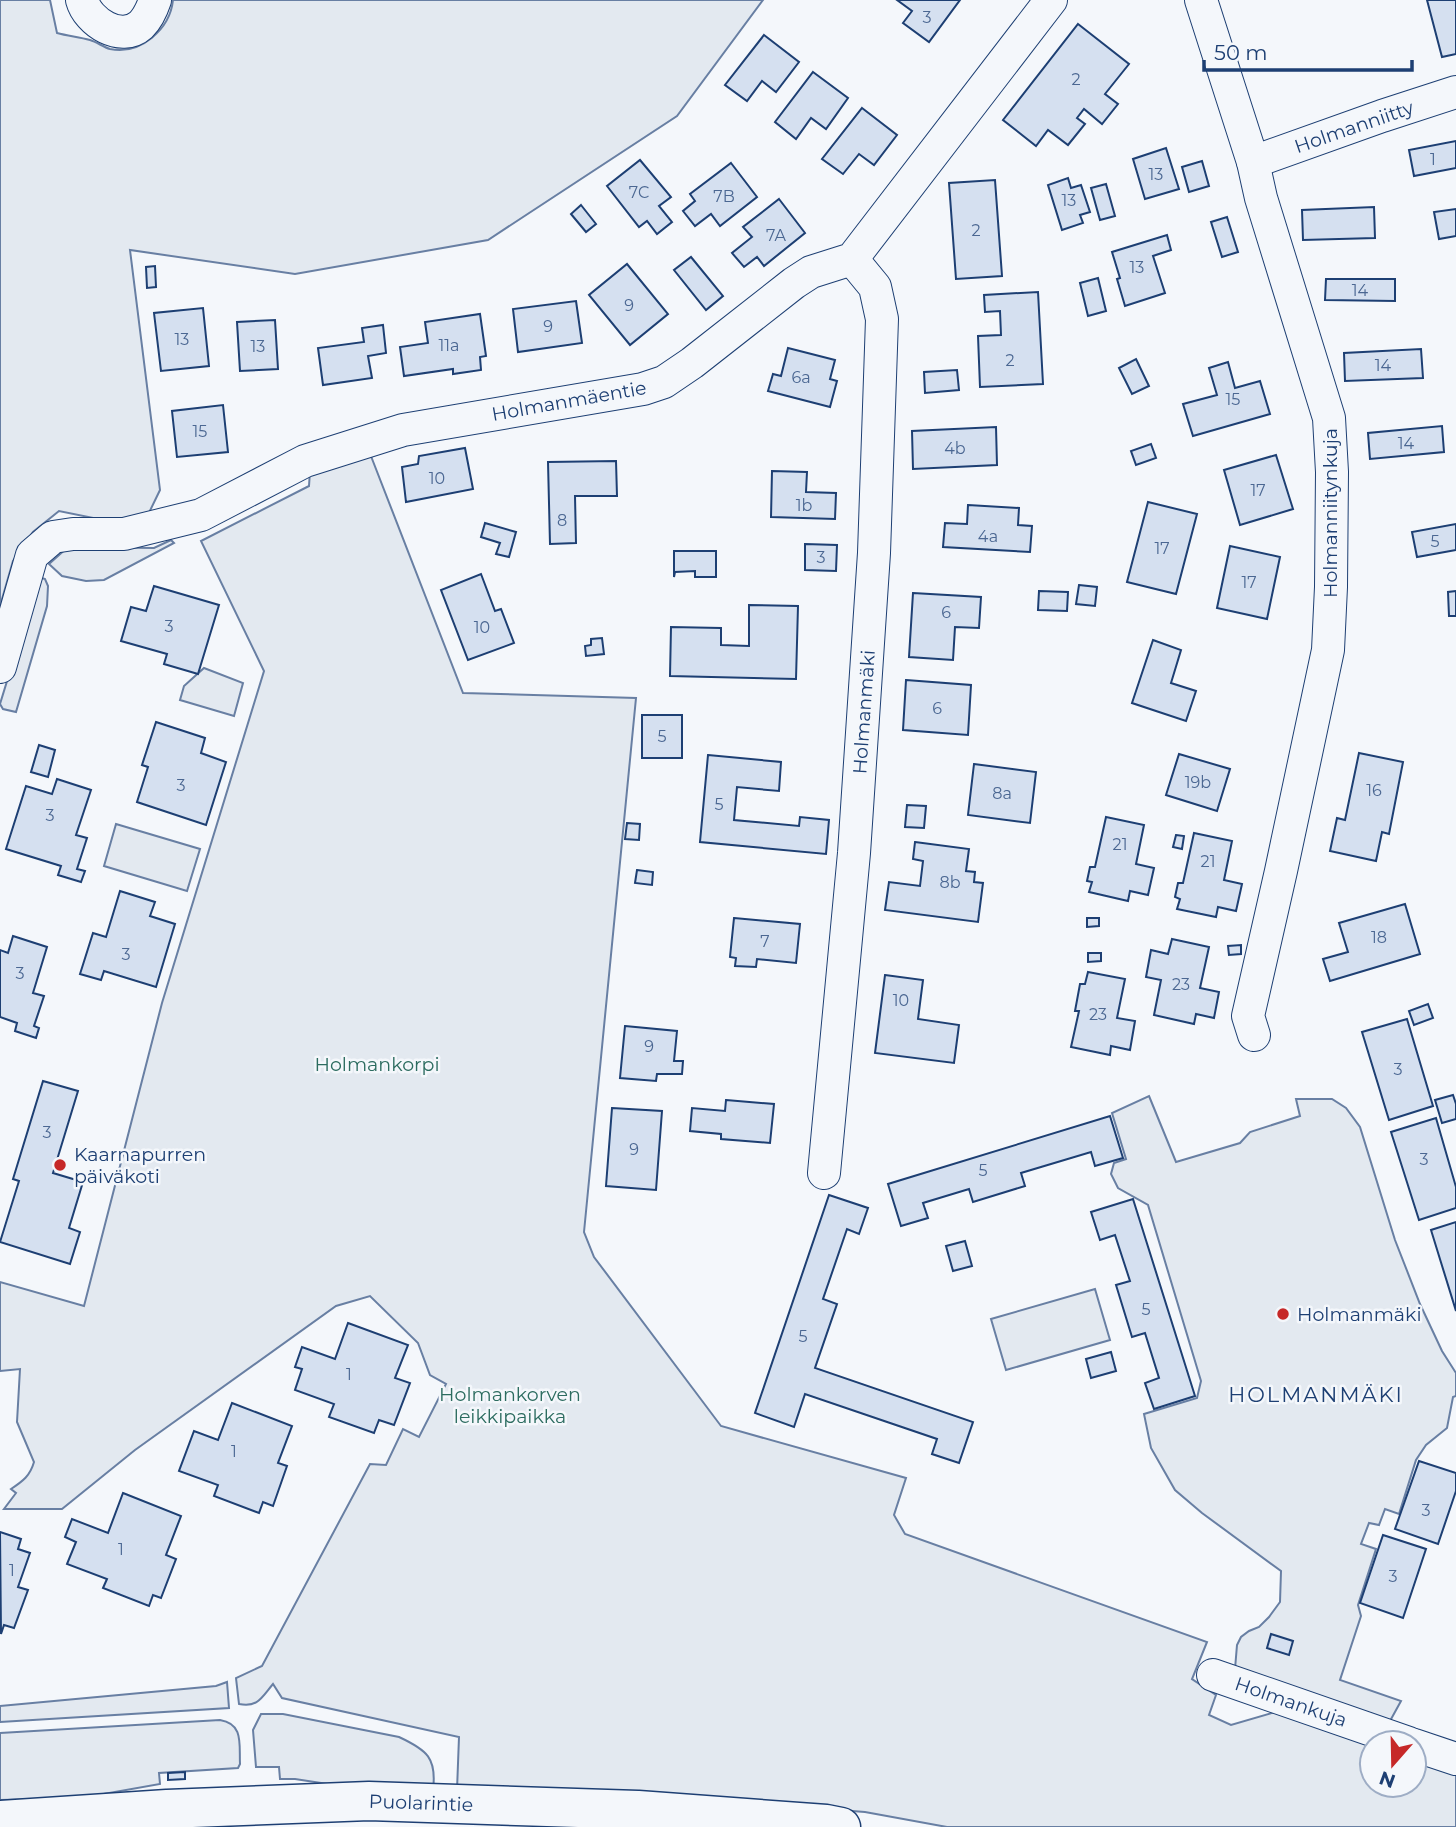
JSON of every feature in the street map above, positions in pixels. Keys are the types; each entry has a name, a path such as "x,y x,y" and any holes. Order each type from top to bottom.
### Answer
{"main road":[{"name":"Puolarintie","path":"0,1820 167,1809 369,1801 638,1810 829,1826"}],"street":[{"path":"82,0 84,8 100,25 125,31 141,25 151,12 155,0"},
{"path":"852,259 1051,0"},
{"name":"Holmanniitynkuja","path":"1200,0 1253,162 1265,212 1329,418 1332,472 1328,650 1248,1016 1254,1035"},
{"name":"Holmanniitty","path":"1253,162 1456,92"},
{"name":"Holmanmäentie","path":"0,667 32,555 53,537 73,534 124,534 201,515 305,461 403,430 643,389 664,382 803,277 852,259"},
{"name":"Holmanmäki","path":"824,1173 855,839 874,553 883,319 875,287 852,259"},
{"name":"Holmankuja","path":"1213,1675 1369,1729"},
{"path":"1428,1750 1456,1759"}],"green space":[{"path":"0,0 50,0 57,33 121,50 143,44 152,38 166,21 173,0 763,0 677,116 488,240 295,274 130,250 160,490 145,521 118,523 59,511 33,532 13,561 0,606"},
{"name":"Holmankorpi","path":"369,451 463,693 636,698 584,1232 594,1257 721,1426 906,1478 894,1515 905,1534 1207,1642 1192,1679 1216,1695 1209,1715 1231,1725 1282,1710 1358,1738 1358,1799 1428,1799 1428,1759 1456,1769 1456,1827 947,1827 865,1812 700,1799 457,1790 459,1737 282,1698 273,1684 255,1703 239,1704 236,1678 262,1666 370,1464 386,1465 403,1429 419,1437 446,1384 430,1375 418,1343 370,1296 336,1306 135,1450 62,1509 4,1509 16,1493 11,1489 26,1478 34,1462 17,1422 20,1369 0,1371 0,1282 84,1306 162,1003 264,671 201,541 309,486 310,471"},
{"path":"171,540 174,543 104,580 86,581 62,576 49,564 68,547 154,548"},
{"path":"39,577 45,579 48,586 47,606 16,712 3,709 0,704"},
{"path":"204,668 243,683 234,716 180,700 184,686"},
{"path":"116,824 200,849 187,891 104,866"},
{"path":"1149,1096 1176,1162 1240,1143 1250,1132 1300,1116 1296,1099 1332,1099 1346,1108 1360,1127 1395,1240 1420,1304 1442,1351 1456,1373 1456,1396 1453,1397 1447,1428 1426,1445 1416,1460 1399,1514 1385,1509 1379,1525 1369,1523 1361,1544 1376,1549 1358,1605 1361,1616 1340,1680 1401,1701 1390,1721 1235,1669 1237,1645 1241,1637 1259,1627 1280,1602 1281,1571 1175,1490 1151,1448 1144,1414 1197,1398 1201,1381 1148,1205 1118,1188 1111,1174 1114,1163 1126,1159 1112,1113"},
{"path":"1095,1289 1110,1340 1006,1370 991,1319"},
{"path":"227,1682 229,1708 0,1722 0,1706 216,1686"},
{"path":"261,1714 283,1714 399,1737 417,1746 428,1756 433,1770 433,1790 380,1792 280,1779 279,1767 256,1767 253,1730"},
{"path":"220,1720 228,1722 237,1730 240,1749 238,1768 159,1773 160,1784 81,1798 0,1800 0,1733"}],"building":[{"path":"897,0 960,0 929,42 903,23 912,11"},
{"path":"1427,0 1456,0 1456,54 1442,57"},
{"path":"1078,24 1129,64 1105,94 1118,104 1102,124 1084,109 1077,118 1085,124 1068,145 1048,130 1036,146 1003,120"},
{"path":"764,35 799,62 776,92 762,81 747,101 725,85"},
{"path":"813,72 848,98 826,129 811,118 796,139 775,122"},
{"path":"862,108 897,135 874,165 859,154 843,174 822,159"},
{"path":"1456,141 1456,168 1414,176 1409,150"},
{"path":"1166,148 1179,189 1145,199 1133,159"},
{"path":"640,160 671,197 659,206 672,222 657,234 647,221 639,227 607,186"},
{"path":"1202,161 1209,186 1189,192 1182,167"},
{"path":"731,163 757,197 720,226 711,214 695,226 683,211 695,201 690,194"},
{"path":"1068,178 1071,188 1081,185 1090,212 1080,215 1083,223 1062,230 1048,185"},
{"path":"995,180 1002,276 956,279 949,183"},
{"path":"1106,184 1115,216 1100,220 1091,188"},
{"path":"779,199 805,233 764,266 757,257 744,267 732,253 752,237 743,227"},
{"path":"581,205 596,224 586,232 571,214"},
{"path":"1374,207 1375,238 1303,240 1302,210"},
{"path":"1456,209 1456,236 1439,239 1434,212"},
{"path":"1227,217 1238,252 1222,257 1211,222"},
{"path":"1167,235 1171,250 1153,256 1165,293 1125,306 1112,252"},
{"path":"691,257 723,296 706,310 674,270"},
{"path":"627,264 668,314 630,345 589,295"},
{"path":"155,266 156,287 147,288 146,267"},
{"path":"1098,278 1106,311 1088,316 1080,283"},
{"path":"1326,279 1395,279 1395,301 1325,300"},
{"path":"1038,292 1043,384 980,387 978,336 1001,335 1000,311 985,312 984,295"},
{"path":"576,301 582,343 518,352 513,309"},
{"path":"203,308 209,366 161,371 154,313"},
{"path":"480,314 486,356 480,357 481,370 453,374 453,369 404,376 400,347 428,343 425,322"},
{"path":"275,320 278,369 240,371 237,322"},
{"path":"383,325 386,353 368,356 372,378 323,385 318,348 364,342 362,328"},
{"path":"788,348 835,360 830,379 837,381 830,407 768,391 773,374 781,376"},
{"path":"1421,349 1423,378 1345,381 1344,353"},
{"path":"1136,359 1149,386 1132,394 1119,368"},
{"path":"1228,362 1235,388 1260,381 1270,414 1193,436 1183,404 1217,395 1209,368"},
{"path":"957,370 959,390 925,393 924,372"},
{"path":"223,405 228,452 177,457 172,411"},
{"path":"1442,426 1444,452 1370,459 1368,433"},
{"path":"996,427 997,465 913,469 912,431"},
{"path":"1151,444 1156,458 1136,465 1131,451"},
{"path":"465,448 473,489 406,502 402,467 418,464 419,456"},
{"path":"1276,455 1293,509 1240,525 1224,470"},
{"path":"616,461 617,496 575,496 576,543 550,544 548,462"},
{"path":"772,471 807,472 806,492 836,493 835,519 771,517"},
{"path":"1148,502 1197,514 1176,594 1127,582"},
{"path":"968,505 1019,508 1018,525 1032,526 1030,552 943,547 945,523 967,524"},
{"path":"485,523 516,532 509,557 496,554 500,543 481,537"},
{"path":"1456,524 1456,550 1417,557 1412,532"},
{"path":"805,544 837,545 836,571 805,570"},
{"path":"1230,546 1280,557 1267,619 1217,608"},
{"path":"674,551 716,551 716,577 695,577 695,571 675,572 674,577"},
{"path":"481,574 495,611 501,609 514,643 468,660 441,590"},
{"path":"1079,585 1097,587 1095,606 1076,604"},
{"path":"154,586 219,605 198,674 164,664 167,654 121,641 131,607 146,611"},
{"path":"1039,591 1068,592 1067,611 1038,610"},
{"path":"1456,591 1456,616 1449,616 1448,592"},
{"path":"913,593 981,597 979,628 955,627 953,660 909,657"},
{"path":"749,605 798,606 796,679 670,676 671,627 721,628 721,645 749,646"},
{"path":"602,638 604,654 586,656 585,646 591,645 591,639"},
{"path":"1153,640 1181,650 1171,683 1196,691 1186,721 1132,703"},
{"path":"906,680 971,685 968,735 903,730"},
{"path":"642,715 682,715 682,758 642,758"},
{"path":"156,722 205,738 201,753 226,762 206,825 137,802 148,767 142,765"},
{"path":"39,745 55,750 48,777 31,772"},
{"path":"1359,753 1403,762 1389,834 1382,832 1376,861 1330,851 1337,818 1345,820"},
{"path":"1179,754 1230,769 1217,811 1166,795"},
{"path":"708,755 781,762 779,791 737,787 734,820 799,826 800,817 829,820 826,854 700,842"},
{"path":"974,764 1036,772 1030,823 968,815"},
{"path":"57,779 91,790 76,835 87,838 77,869 85,871 81,882 58,875 61,866 6,849 26,786 52,794"},
{"path":"907,805 926,806 924,828 905,827"},
{"path":"1106,817 1144,825 1136,864 1154,868 1148,895 1130,891 1128,901 1089,892 1092,882 1087,881 1090,867 1095,867"},
{"path":"627,823 640,824 639,840 625,839"},
{"path":"1194,833 1232,841 1224,880 1242,884 1236,911 1218,907 1216,917 1177,909 1180,899 1175,897 1178,883 1183,883"},
{"path":"1176,835 1184,836 1182,849 1173,847"},
{"path":"915,842 969,849 966,871 975,872 974,882 983,883 978,922 885,910 889,882 920,886 923,861 913,859"},
{"path":"637,870 653,872 652,885 635,883"},
{"path":"120,891 155,902 150,916 175,924 156,987 104,971 101,980 80,974 93,933 106,937"},
{"path":"1405,904 1420,954 1330,981 1323,959 1348,952 1339,923"},
{"path":"734,918 800,924 796,963 757,959 756,967 735,966 736,958 730,957"},
{"path":"1087,918 1099,918 1099,926 1087,927"},
{"path":"13,936 47,947 33,993 44,996 34,1026 39,1028 36,1038 15,1031 17,1023 0,1017 0,950 8,953"},
{"path":"1172,939 1209,947 1200,988 1219,992 1214,1018 1196,1014 1194,1024 1154,1015 1161,980 1146,977 1151,950 1168,954"},
{"path":"1241,945 1241,954 1229,955 1228,946"},
{"path":"1088,953 1101,953 1101,961 1088,962"},
{"path":"1088,972 1125,979 1117,1018 1135,1021 1130,1050 1111,1046 1110,1055 1071,1047 1079,1011 1075,1011 1080,984 1085,984"},
{"path":"885,975 923,980 918,1019 959,1025 954,1063 875,1053"},
{"path":"1428,1004 1433,1018 1414,1025 1409,1011"},
{"path":"1407,1019 1433,1106 1389,1120 1362,1032"},
{"path":"625,1026 677,1031 674,1061 683,1061 682,1074 657,1074 656,1081 620,1078"},
{"path":"43,1081 78,1091 53,1173 83,1182 69,1228 80,1232 70,1264 0,1242 19,1181 13,1179"},
{"path":"1453,1095 1456,1119 1442,1123 1435,1100"},
{"path":"726,1100 774,1104 770,1143 721,1139 721,1134 690,1131 692,1108 725,1111"},
{"path":"612,1108 662,1111 656,1190 606,1186"},
{"path":"1110,1116 1123,1158 1095,1166 1091,1152 1021,1173 1025,1186 973,1202 969,1189 923,1203 928,1218 901,1226 888,1184"},
{"path":"1436,1118 1456,1187 1456,1208 1419,1220 1391,1132"},
{"path":"829,1195 868,1208 859,1234 847,1229 823,1299 837,1304 815,1368 973,1422 959,1463 932,1454 937,1439 805,1394 794,1427 755,1413"},
{"path":"1133,1199 1195,1396 1154,1409 1145,1383 1159,1378 1145,1333 1132,1337 1116,1285 1130,1281 1115,1235 1100,1240 1091,1212"},
{"path":"1456,1222 1456,1311 1431,1230"},
{"path":"965,1241 972,1266 953,1271 946,1246"},
{"path":"348,1323 408,1345 395,1378 410,1383 394,1425 379,1420 374,1433 329,1417 334,1404 295,1390 302,1369 295,1367 302,1347 335,1359"},
{"path":"1111,1352 1116,1371 1091,1378 1086,1359"},
{"path":"232,1403 292,1426 278,1463 287,1466 273,1506 263,1502 259,1513 214,1496 218,1485 179,1471 194,1431 218,1440"},
{"path":"1419,1461 1456,1473 1456,1491 1438,1544 1395,1529"},
{"path":"123,1493 181,1516 166,1555 176,1559 161,1598 153,1595 149,1606 103,1588 107,1579 67,1564 76,1542 65,1537 72,1519 108,1533"},
{"path":"0,1532 21,1539 18,1549 30,1553 18,1587 28,1590 14,1628 4,1625 1,1634"},
{"path":"1383,1535 1426,1549 1403,1618 1360,1603"},
{"path":"1271,1634 1293,1641 1289,1655 1267,1648"},
{"path":"185,1772 185,1779 168,1780 168,1773"}],"place":[{"name":"Kaarnapurren päiväkoti","path":"60,1165"},
{"name":"Holmanmäki","path":"1283,1314"}],"district":[{"name":"HOLMANMÄKI","path":"1316,1394"}],"park label":[{"name":"Holmankorven leikkipaikka","path":"510,1405"}]}
